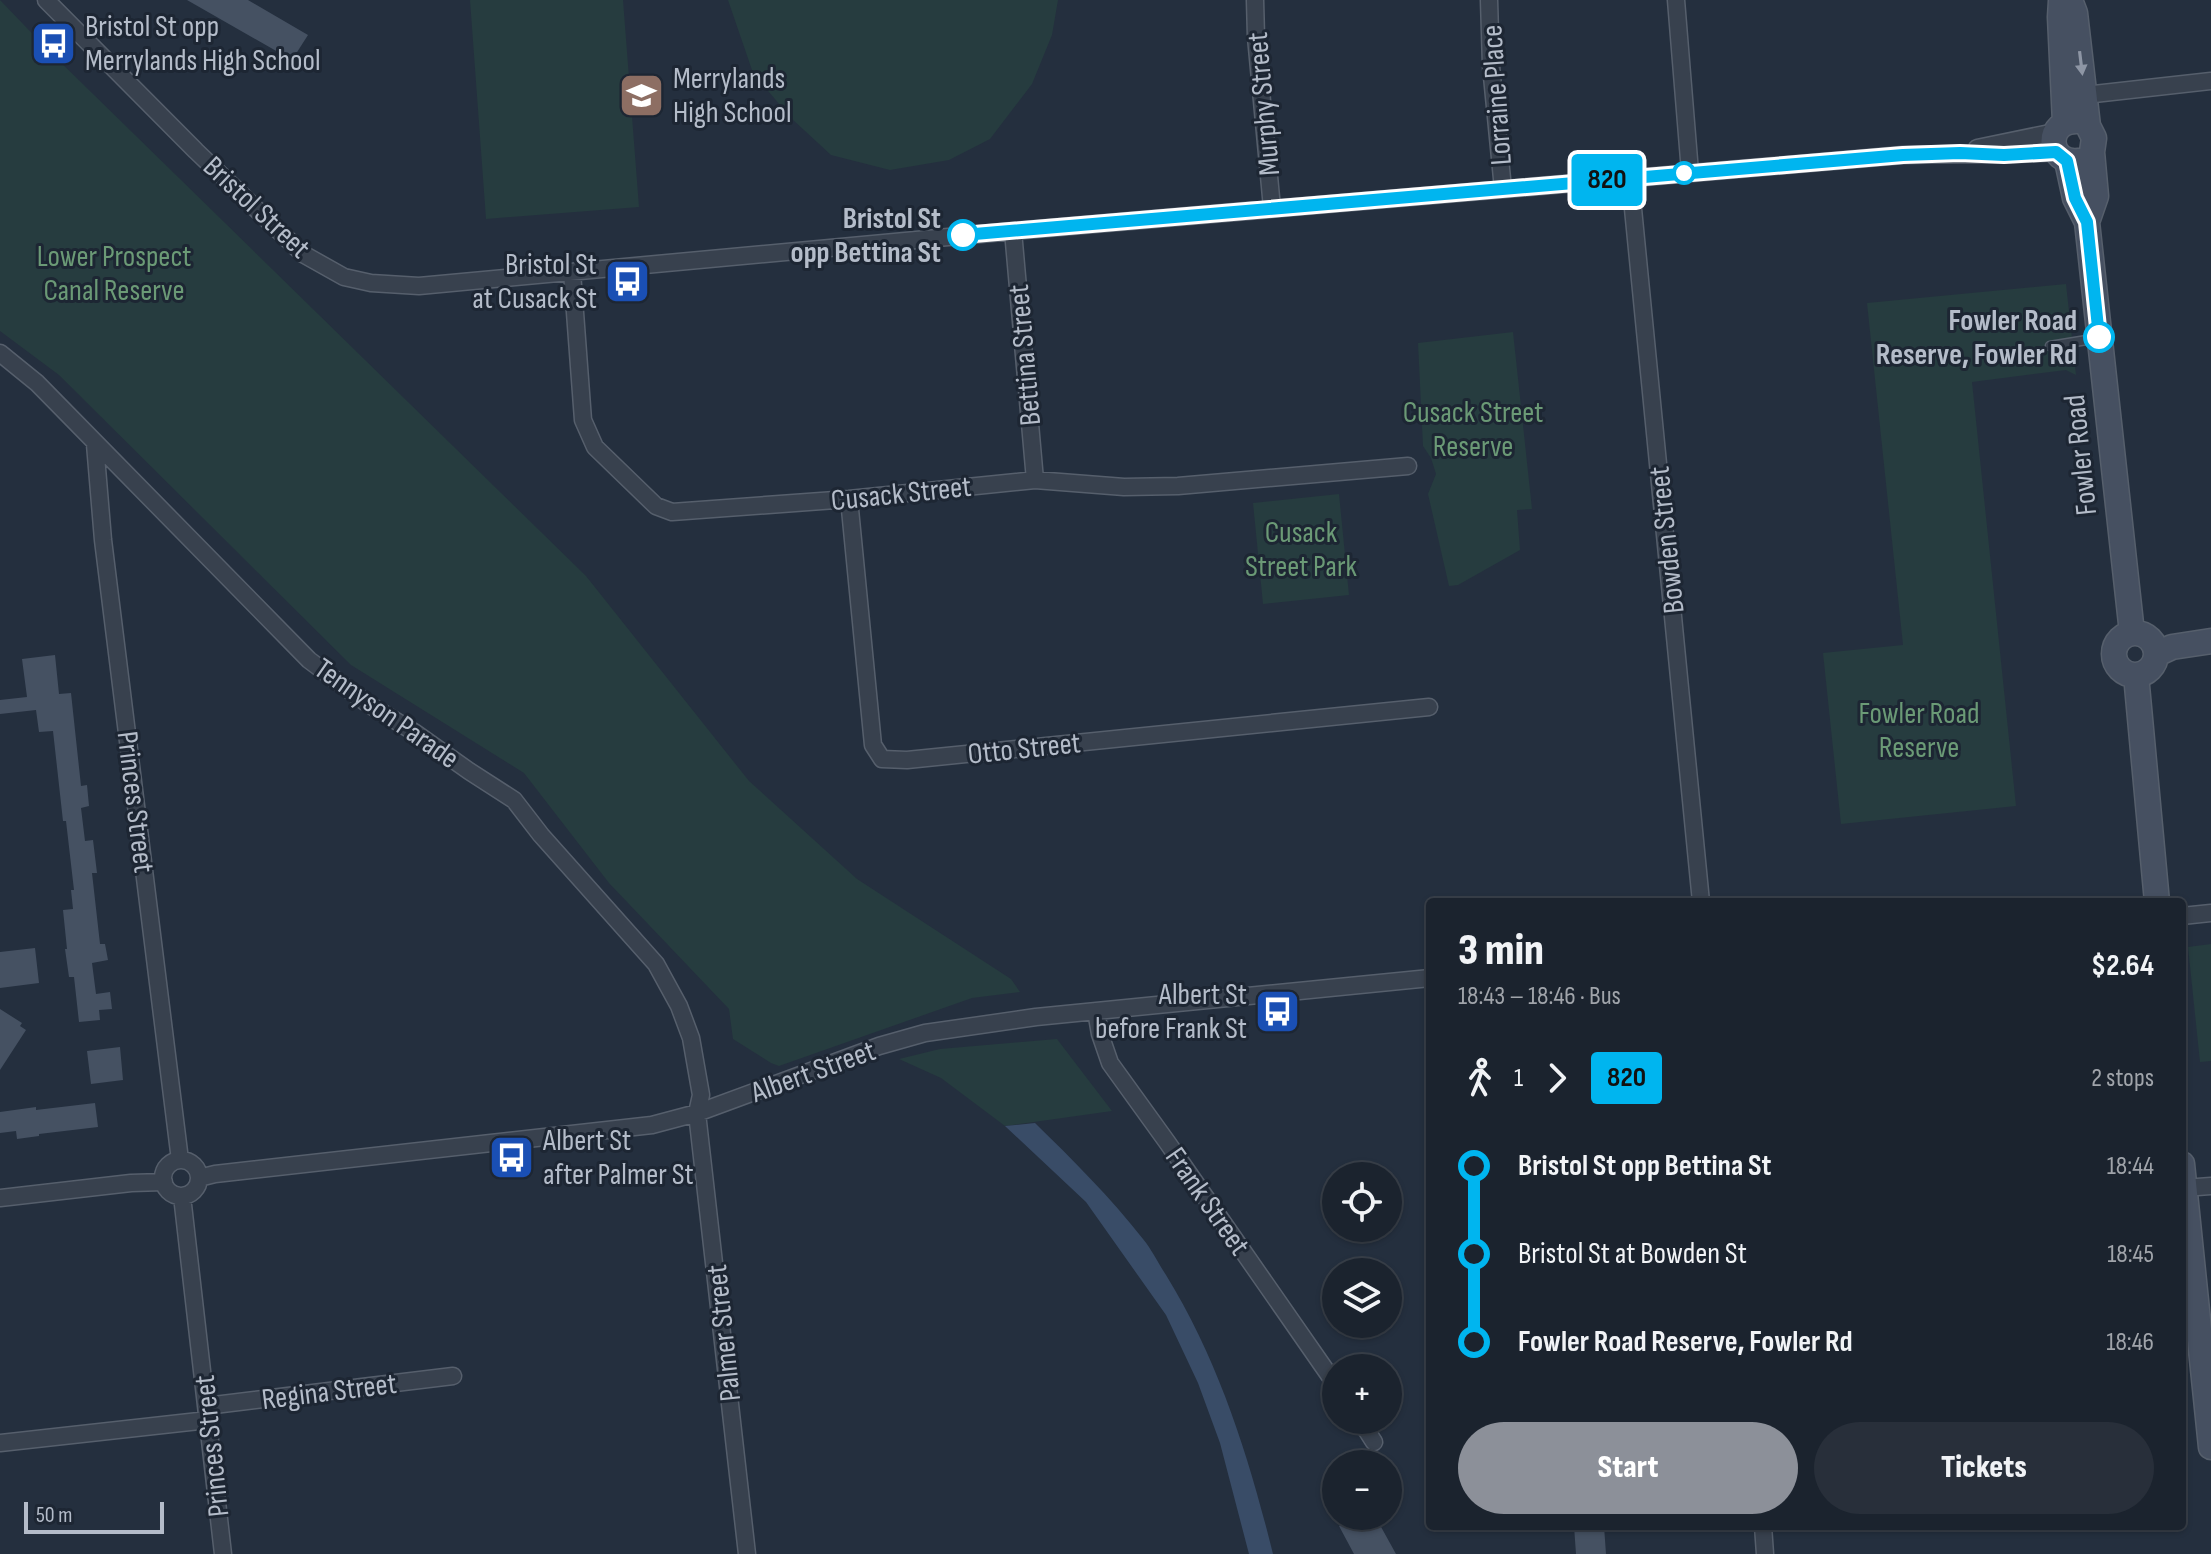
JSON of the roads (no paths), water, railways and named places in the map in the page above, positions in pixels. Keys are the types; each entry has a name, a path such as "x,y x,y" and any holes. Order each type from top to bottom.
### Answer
{"main road":[{"name":"Fowler Road","path":"2061,0 2066,139 2075,198 2087,222 2132,633"},
{"path":"2066,139 2085,95 2075,13 2070,0"},
{"name":"Fowler Road","path":"2066,139 2094,138 2092,152 2096,196 2087,222"},
{"path":"2132,633 2146,636 2155,646 2157,654 2152,667 2136,675 2121,670 2114,657 2115,646 2132,633"},
{"path":"2157,654 2172,647 2211,641"},
{"path":"2136,675 2157,898"},
{"path":"2186,1207 2211,1447"}],"street":[{"name":"Bristol Street","path":"46,0 303,254 344,277 371,283 419,286 1690,172 1960,153 2004,155 2066,139"},
{"name":"Murphy Street","path":"1255,0 1272,208"},
{"name":"Lorraine Place","path":"1489,0 1491,66 1503,189"},
{"path":"1676,0 1690,172"},
{"path":"2085,95 2211,81"},
{"name":"Bowden Street","path":"1630,178 1701,898"},
{"name":"Bettina Street","path":"1013,231 1035,480"},
{"name":"Cusack Street","path":"572,272 583,420 595,447 656,506 672,512 849,499 1035,480 1124,487 1178,486 1408,466"},
{"name":"Tennyson Parade","path":"0,353 37,383 309,660 365,702 514,800 541,835 656,964 679,1006 691,1038 701,1095 697,1113"},
{"name":"Princes Street","path":"95,444 103,542 180,1160"},
{"name":"Otto Street","path":"849,499 873,745 882,759 907,760 1429,707"},
{"path":"2186,916 2211,913"},
{"name":"Albert Street","path":"199,1178 652,1125 697,1113 879,1046 925,1033 991,1022 1426,978"},
{"name":"Frank Street","path":"1096,1011 1110,1063 1322,1365"},
{"name":"Palmer Street","path":"697,1113 747,1554"},
{"path":"180,1160 192,1164 199,1178 194,1190 182,1196 171,1193 164,1182 165,1170 180,1160"},
{"path":"0,1198 164,1182"},
{"path":"2186,1188 2211,1186"},
{"name":"Princes Street","path":"182,1196 223,1554"},
{"name":"Regina Street","path":"0,1443 453,1376"},
{"path":"1369,1434 1374,1442"},
{"path":"1763,1530 1765,1554"}],"lane":[{"path":"2050,346 2099,337"}],"water":[{"path":"1035,1123 1130,1223 1185,1308 1217,1375 1243,1446 1273,1554 1249,1554 1220,1443 1198,1383 1166,1315 1086,1202 1005,1126"}],"place":[{"name":"Bristol St opp Merrylands High School","path":"54,43"},
{"name":"Merrylands High School","path":"642,95"},
{"name":"Bristol St opp Bettina St","path":"963,235"},
{"name":"Bristol St at Cusack St","path":"628,281"},
{"name":"Fowler Road Reserve, Fowler Rd","path":"2099,337"},
{"name":"Albert St before Frank St","path":"1278,1011"},
{"name":"Albert St after Palmer St","path":"512,1157"}],"park label":[{"name":"Lower Prospect Canal Reserve","path":"114,273"},
{"name":"Cusack Street Reserve","path":"1473,429"},
{"name":"Cusack Street Park","path":"1301,549"},
{"name":"Fowler Road Reserve","path":"1919,730"}]}
